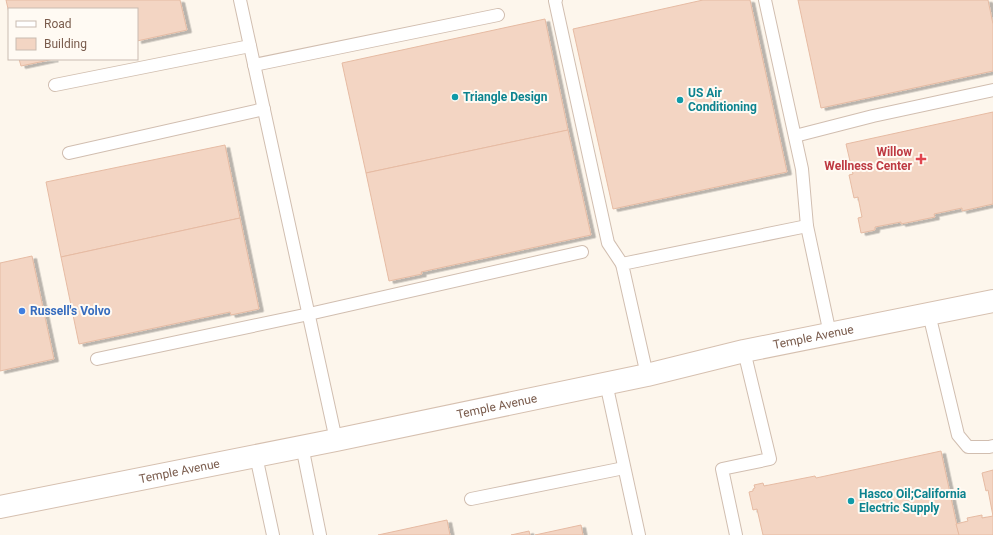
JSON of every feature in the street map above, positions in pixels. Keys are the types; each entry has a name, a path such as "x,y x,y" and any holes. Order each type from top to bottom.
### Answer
{"main road":[{"name":"Temple Avenue","path":"0,507 336,440 647,375 744,351 993,301"}],"lane":[{"path":"240,0 336,440"},
{"path":"556,0 608,243 622,264 647,375"},
{"path":"765,0 802,169 807,226 830,334"},
{"path":"254,65 498,15"},
{"path":"55,85 250,46"},
{"path":"795,136 873,116 993,90"},
{"path":"69,153 264,109"},
{"path":"622,264 807,226"},
{"path":"97,359 309,314 582,252"},
{"path":"929,314 958,435 968,448 993,446"},
{"path":"736,535 722,469 770,459 744,351"},
{"path":"606,383 639,535"},
{"path":"302,446 320,535"},
{"path":"256,456 273,535"},
{"path":"471,499 624,468"}],"building":[{"path":"6,0 180,0 187,30 138,41 138,8 8,9"},
{"name":"US Air Conditioning","path":"703,0 750,0 787,172 613,209 573,29"},
{"path":"798,0 988,0 993,24 993,71 821,108"},
{"name":"Triangle Design","path":"545,19 568,130 366,173 342,63"},
{"path":"19,60 49,60 21,66"},
{"name":"Willow Wellness Center","path":"993,112 993,204 962,211 962,208 934,214 935,217 901,224 901,222 875,227 875,230 861,233 858,218 862,217 858,197 854,198 849,175 853,174 846,144"},
{"name":"Triangle Design","path":"568,130 591,235 421,272 422,274 389,281 366,173"},
{"path":"225,145 240,218 61,257 46,182"},
{"path":"240,218 259,309 231,315 230,312 79,344 61,257"},
{"name":"Russell's Volvo","path":"32,256 54,359 0,371 0,263"},
{"name":"Hasco Oil;California Electric Supply","path":"941,451 959,535 763,535 757,509 753,510 749,492 753,491 755,488 754,485 763,483 764,486 815,476 816,478"},
{"path":"993,470 993,516 988,490 986,491 982,473"},
{"path":"982,515 982,518 993,516 993,535 959,535 956,524 968,521 967,518"},
{"path":"447,520 450,535 378,535"},
{"path":"581,525 583,535 535,535"},
{"path":"529,531 530,535 511,535"}],"place":[{"name":"Triangle Design","path":"455,97"},
{"name":"US Air Conditioning","path":"680,100"},
{"name":"Willow Wellness Center","path":"921,159"},
{"name":"Russell's Volvo","path":"22,311"},
{"name":"Hasco Oil;California Electric Supply","path":"851,501"}]}
